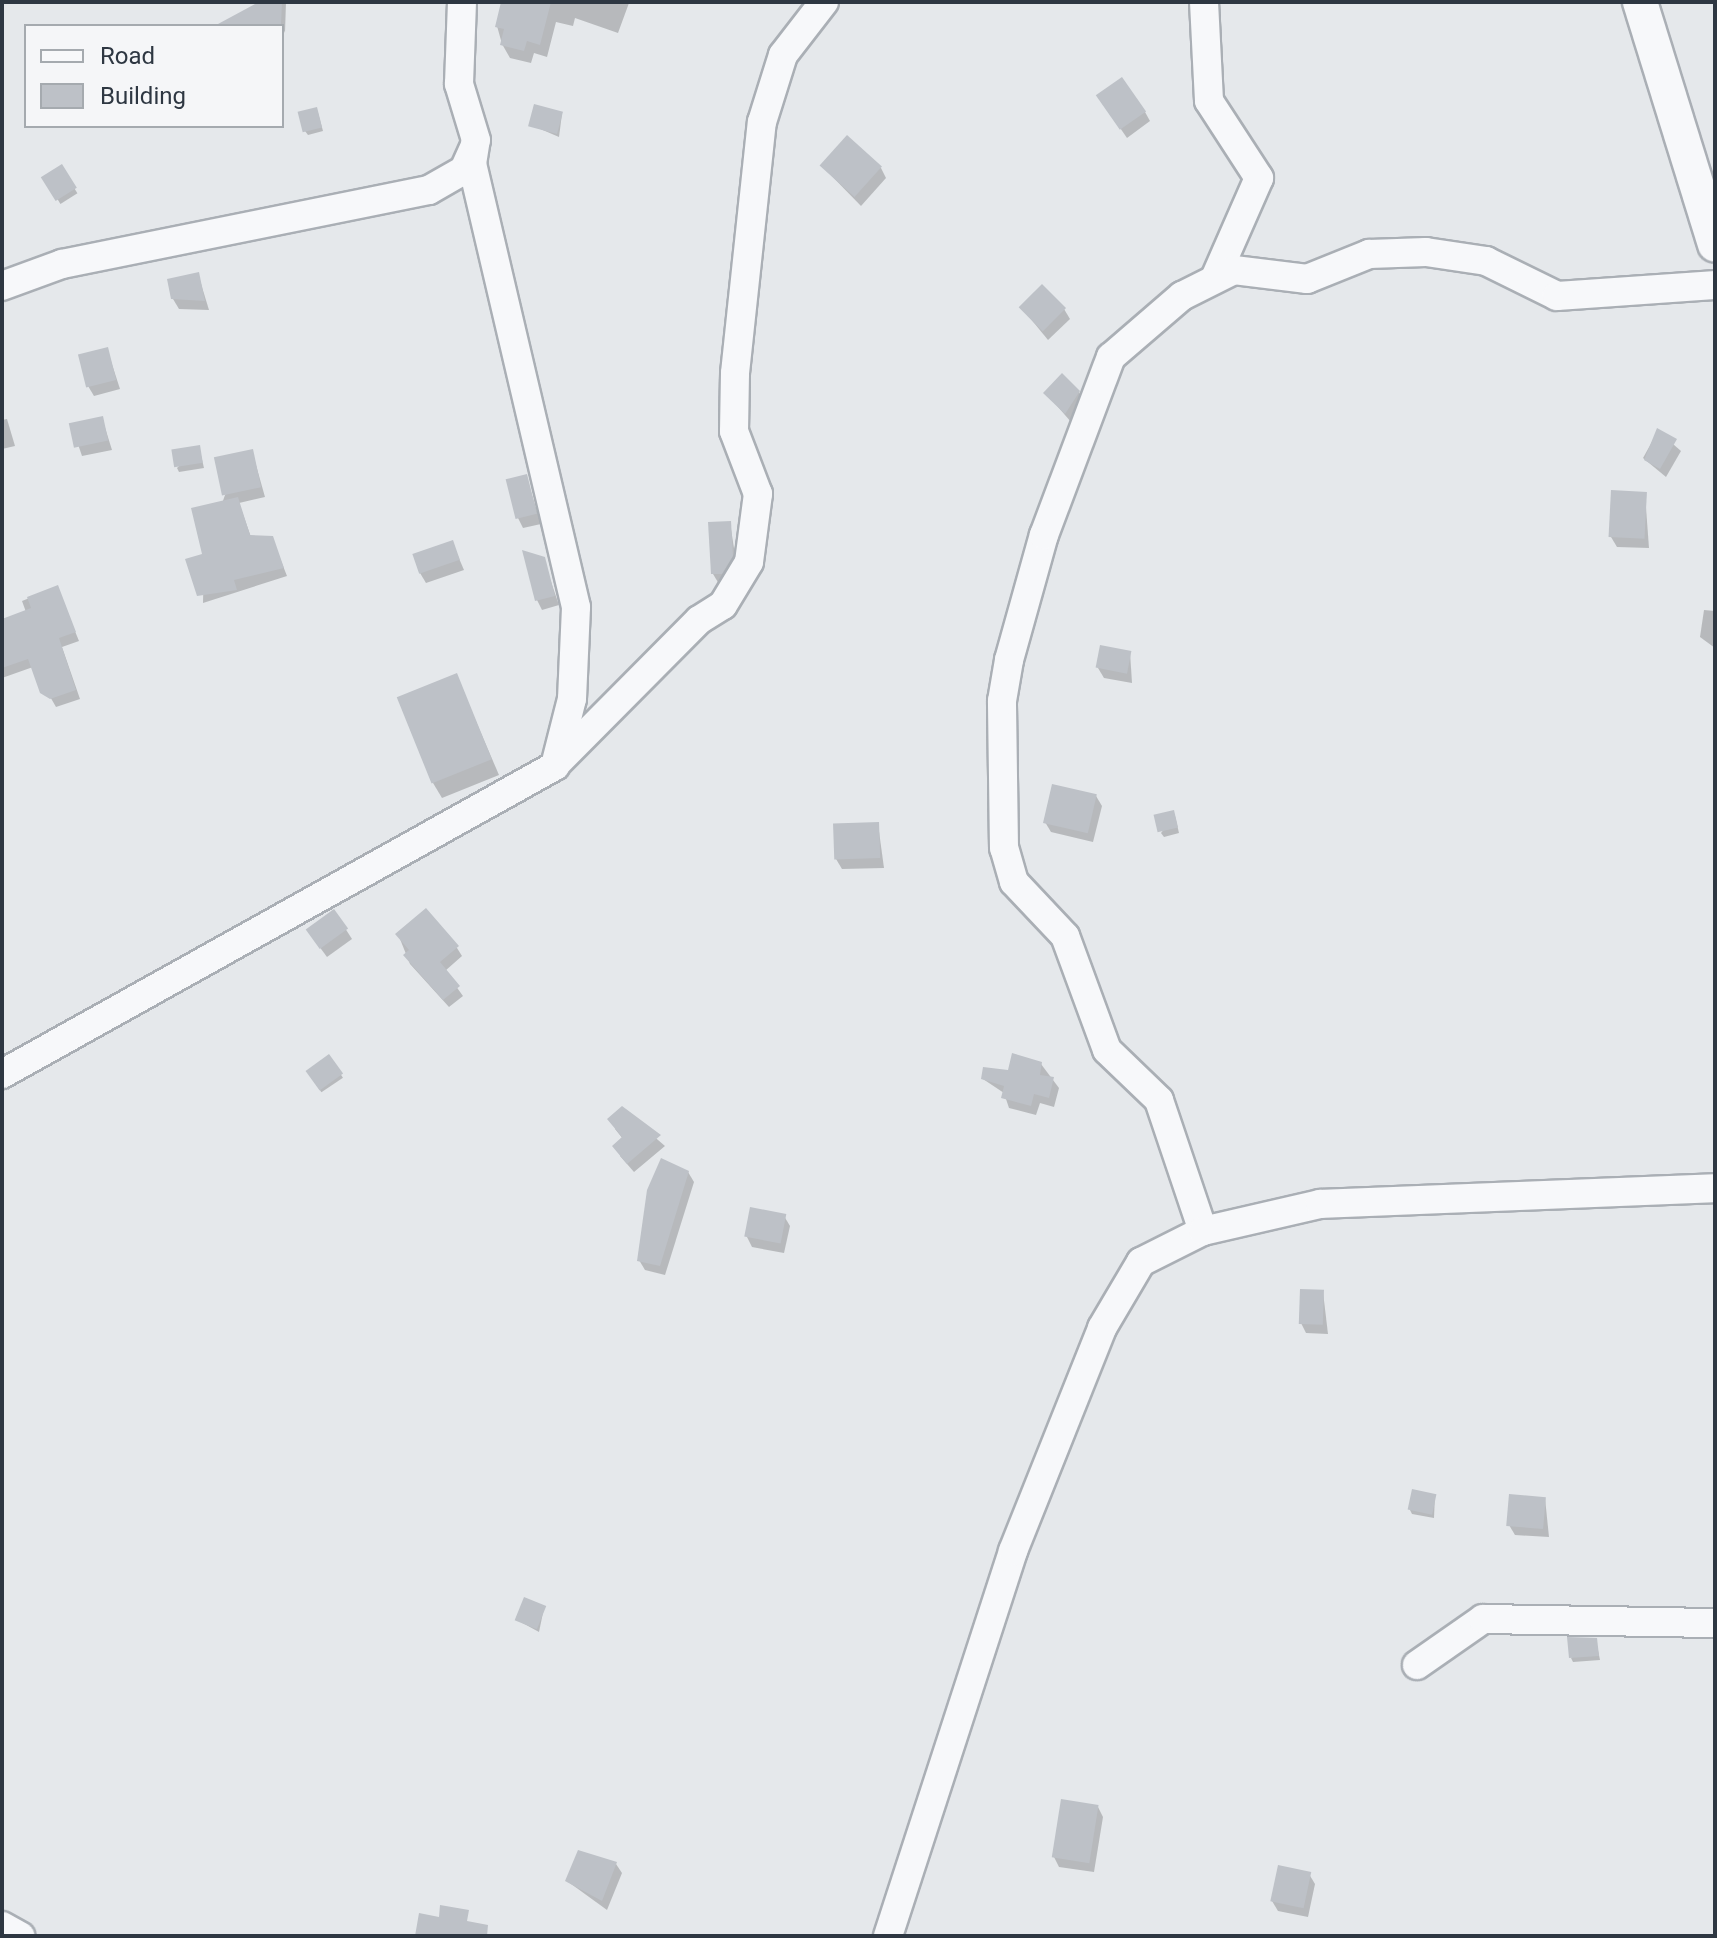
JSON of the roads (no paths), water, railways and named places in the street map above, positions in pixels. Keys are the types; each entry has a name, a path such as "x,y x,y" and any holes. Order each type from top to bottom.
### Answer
{"street":[{"path":"462,2 459,84 476,140 472,164 576,607 572,699 555,766"},
{"path":"2,1074 555,766 699,620 723,605 749,562 758,494 734,431 735,373 762,122 783,55 824,2"},
{"path":"1204,2 1209,101 1259,178 1216,276"},
{"path":"1640,2 1715,245"},
{"path":"2,286 62,264 429,190 464,170 476,140"},
{"path":"1203,1231 1159,1100 1107,1050 1065,936 1006,869 1002,701 1044,535 1111,357 1132,332 1216,276 1234,270 1307,279 1369,254 1426,252 1486,261 1557,296 1715,285"},
{"path":"888,1936 1013,1551 1102,1328 1141,1262 1203,1231 1320,1204 1715,1188"},
{"path":"1417,1665 1483,1619 1715,1623"},
{"path":"2,1926 20,1936"}]}
